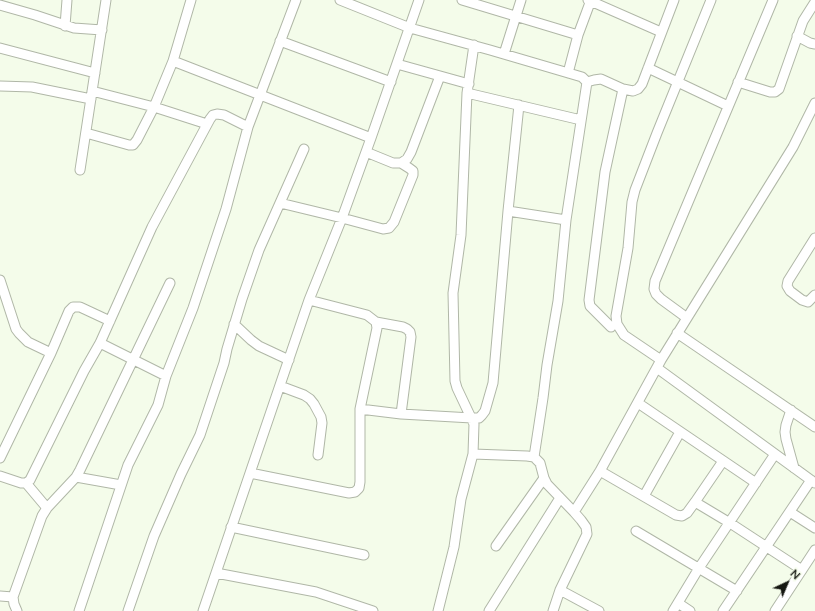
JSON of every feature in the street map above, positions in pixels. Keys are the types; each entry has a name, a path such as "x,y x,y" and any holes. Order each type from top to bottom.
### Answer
{"street":[{"path":"65,26 67,0"},
{"path":"80,170 106,0"},
{"path":"86,133 129,145 133,145 137,140 154,107 173,60 192,0"},
{"path":"83,610 121,485 128,465 158,405 166,376 193,308 226,209 248,127 296,0"},
{"path":"340,0 410,28 582,77 587,82"},
{"path":"203,611 309,300 342,218 419,0"},
{"path":"462,0 578,35"},
{"path":"504,54 521,0"},
{"path":"568,73 578,35 590,0 662,32"},
{"path":"587,82 601,79 623,89 632,91 638,89 642,84 674,0"},
{"path":"711,0 635,190 632,202 628,248 616,316 617,324 624,335 775,454 813,481 766,546 723,611"},
{"path":"687,318 656,294 654,289 655,281 773,0"},
{"path":"738,82 770,92 775,92 779,89 803,21 815,2"},
{"path":"0,5 35,14 65,26 102,30"},
{"path":"797,36 815,44"},
{"path":"280,41 391,82"},
{"path":"438,611 454,547 461,499 473,454 474,424 457,388 456,381 453,293 461,235 467,93 474,45"},
{"path":"0,48 95,74"},
{"path":"173,60 371,138"},
{"path":"397,64 469,84"},
{"path":"648,68 728,106"},
{"path":"401,163 411,152 440,76"},
{"path":"534,457 558,301 566,220 587,82"},
{"path":"0,86 32,87 92,95 154,107 207,124"},
{"path":"611,327 590,306 589,300 605,172 623,89"},
{"path":"467,93 581,120"},
{"path":"574,512 600,471 659,364 793,147 815,102"},
{"path":"360,409 401,414 472,418 479,418 482,415 492,383 519,105"},
{"path":"0,476 21,483 26,483 30,480 84,371 100,343 152,227 210,118 217,114 224,115 248,127"},
{"path":"128,611 154,536 200,435 224,363 234,324 259,250 304,149"},
{"path":"280,203 383,229 389,228 394,222 413,175 413,171 401,163 393,163 366,152"},
{"path":"508,211 566,220"},
{"path":"815,238 788,281 787,286 790,291 802,300 808,302 815,294"},
{"path":"0,280 3,300 16,329 28,342 51,353"},
{"path":"17,611 13,597 42,516 47,508 76,477 80,470 170,283"},
{"path":"309,300 367,315 376,322 403,327 410,332 411,337 401,414"},
{"path":"0,458 51,353 69,311 73,307 80,307 110,321"},
{"path":"250,473 348,493 355,492 359,488 360,409 377,328 376,322"},
{"path":"234,324 259,346 289,360"},
{"path":"678,333 815,427"},
{"path":"100,343 166,376"},
{"path":"280,386 304,395 314,404 321,417 322,423 318,455"},
{"path":"638,403 756,483"},
{"path":"791,410 785,432 794,468"},
{"path":"644,496 680,432"},
{"path":"473,454 534,457 540,463 546,484 574,512 586,527 587,534 560,590 553,611"},
{"path":"690,611 675,607 699,568 775,454"},
{"path":"600,471 676,515 682,516 687,513 696,502 723,461"},
{"path":"76,477 121,485"},
{"path":"496,546 544,478"},
{"path":"26,483 47,508"},
{"path":"489,611 560,498"},
{"path":"696,502 802,570"},
{"path":"790,512 815,528"},
{"path":"231,528 364,555"},
{"path":"636,531 737,591"},
{"path":"775,611 815,550"},
{"path":"216,573 316,592 373,611"},
{"path":"560,590 599,611"},
{"path":"0,596 13,597"}]}
